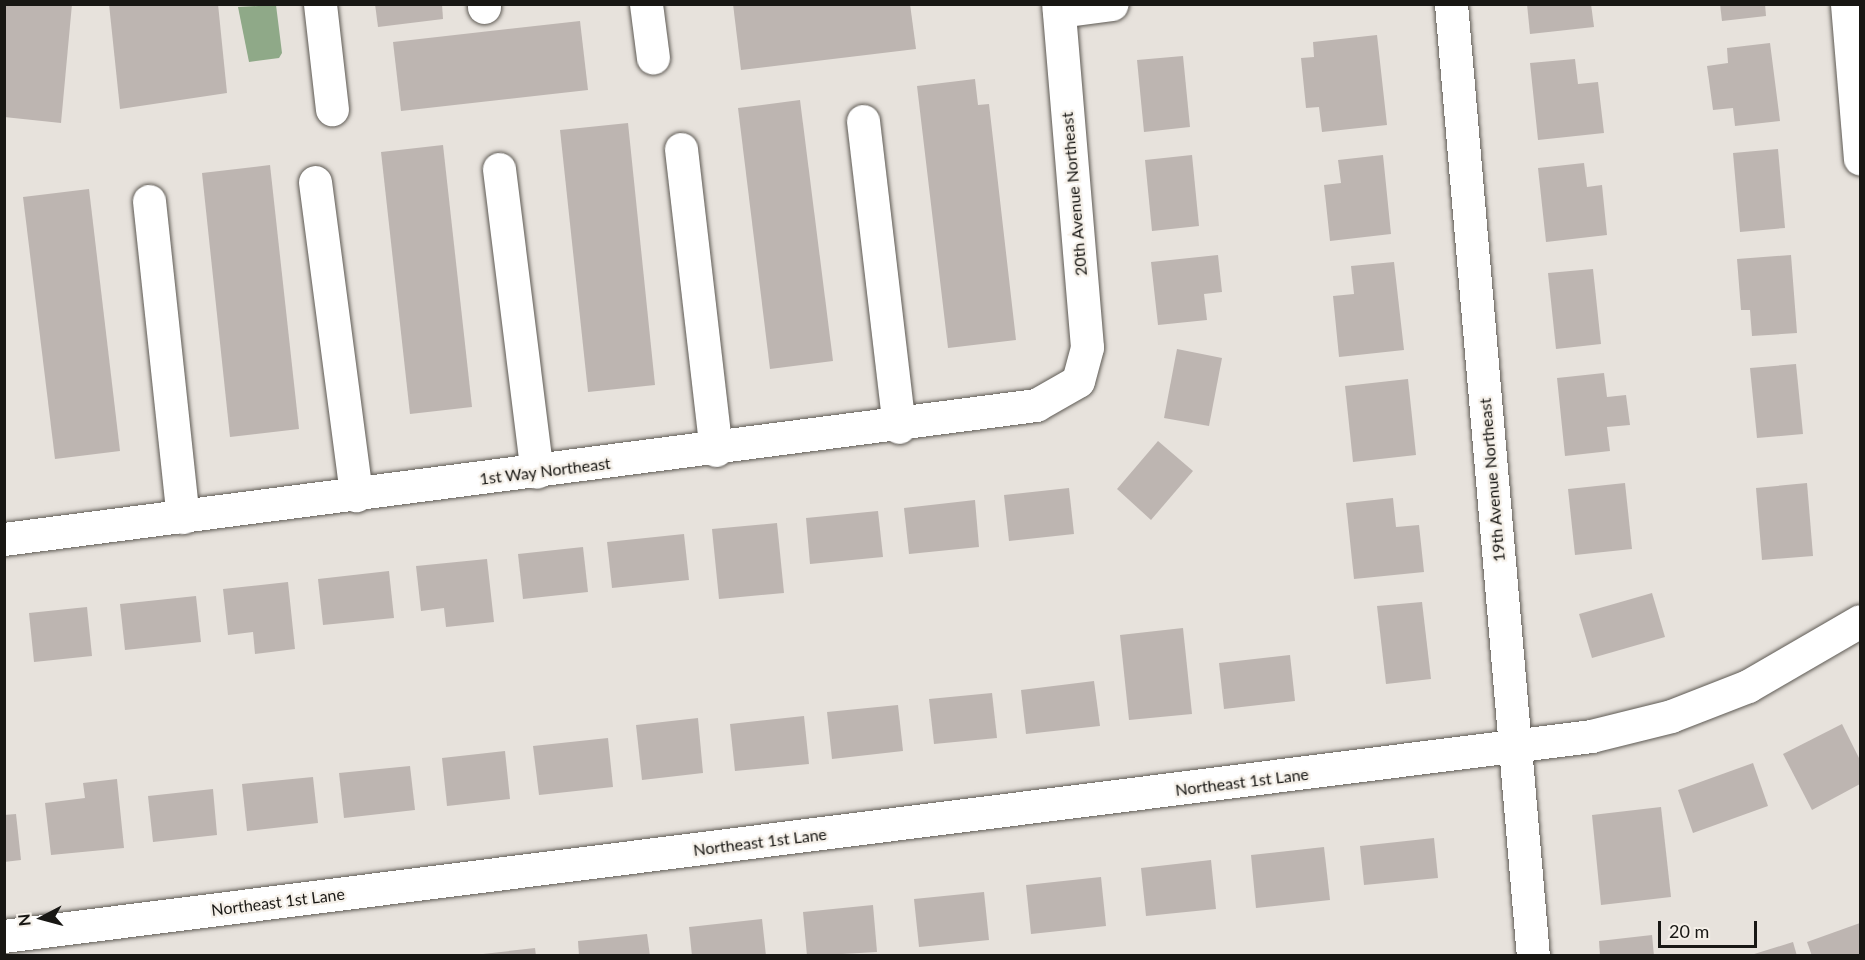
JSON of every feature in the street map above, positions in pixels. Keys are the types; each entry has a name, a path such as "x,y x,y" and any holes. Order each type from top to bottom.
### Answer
{"street":[{"path":"320,4 332,109"},
{"path":"646,4 653,58"},
{"path":"1058,8 1112,4"},
{"name":"19th Avenue Northeast","path":"1451,4 1533,956"},
{"path":"1847,4 1860,158"},
{"name":"20th Avenue Northeast","path":"1058,8 1087,347 1078,381"},
{"path":"863,122 899,427"},
{"path":"681,149 716,450"},
{"path":"499,169 537,472"},
{"path":"315,182 356,495"},
{"path":"148,201 183,517"},
{"name":"1st Way Northeast","path":"4,539 899,427 1036,405 1078,381"},
{"name":"Northeast 1st Lane","path":"4,936 1591,736 1671,716 1748,686 1860,621"}],"shaded area":[{"path":"276,5 282,53 279,58 249,62 238,7"}],"building":[{"path":"4,4 72,4 61,123 4,117"},
{"path":"109,4 218,4 227,93 120,109"},
{"path":"375,4 442,4 443,19 378,27"},
{"path":"733,4 910,4 916,49 741,70"},
{"path":"1527,4 1591,4 1594,27 1530,34"},
{"path":"1720,4 1765,4 1766,16 1722,21"},
{"path":"580,21 588,90 401,111 393,42"},
{"path":"1377,35 1387,125 1322,132 1319,107 1306,108 1301,58 1314,57 1313,42"},
{"path":"1770,43 1780,121 1735,126 1733,108 1713,110 1707,66 1728,63 1727,48"},
{"path":"1183,56 1190,127 1144,132 1137,60"},
{"path":"1575,59 1578,84 1598,82 1604,133 1538,140 1530,63"},
{"path":"975,79 978,105 989,104 1016,340 948,348 917,86"},
{"path":"800,100 833,361 770,369 738,108"},
{"path":"628,123 655,385 588,392 560,130"},
{"path":"443,145 472,407 410,414 381,152"},
{"path":"1778,149 1785,228 1740,232 1733,153"},
{"path":"1192,155 1199,226 1152,231 1145,160"},
{"path":"1383,155 1391,234 1330,241 1324,185 1341,183 1338,160"},
{"path":"1584,163 1587,187 1602,185 1607,235 1546,242 1538,168"},
{"path":"270,165 299,429 230,437 202,173"},
{"path":"89,189 120,451 55,459 23,197"},
{"path":"1218,255 1222,292 1204,294 1207,320 1158,325 1151,262"},
{"path":"1791,255 1797,333 1752,336 1750,310 1741,310 1737,259"},
{"path":"1394,262 1404,350 1339,357 1333,296 1354,294 1351,266"},
{"path":"1593,269 1601,344 1556,349 1548,273"},
{"path":"1177,349 1222,358 1209,426 1164,418"},
{"path":"1796,364 1803,434 1757,438 1750,368"},
{"path":"1604,373 1607,397 1626,395 1630,425 1607,427 1610,451 1565,456 1557,378"},
{"path":"1408,379 1416,455 1353,462 1345,386"},
{"path":"1158,441 1193,471 1151,520 1117,489"},
{"path":"1625,483 1632,549 1575,555 1568,489"},
{"path":"1807,483 1813,556 1762,560 1756,488"},
{"path":"1069,488 1074,534 1009,541 1004,495"},
{"path":"1393,498 1396,527 1419,525 1424,572 1354,579 1346,503"},
{"path":"975,500 979,547 909,554 904,508"},
{"path":"878,511 883,557 810,564 806,518"},
{"path":"777,523 784,593 719,599 712,529"},
{"path":"684,534 689,580 612,588 607,542"},
{"path":"583,547 588,592 523,599 518,554"},
{"path":"487,559 494,622 446,627 444,608 421,611 416,566"},
{"path":"389,571 394,618 323,625 318,579"},
{"path":"288,582 295,649 255,654 253,632 228,635 223,589"},
{"path":"1652,593 1665,637 1592,658 1579,614"},
{"path":"196,596 201,642 125,650 120,604"},
{"path":"1422,602 1431,679 1386,684 1377,606"},
{"path":"87,607 92,656 34,662 29,613"},
{"path":"1183,628 1192,714 1129,720 1120,635"},
{"path":"1290,655 1295,701 1224,709 1219,663"},
{"path":"1094,681 1100,726 1026,734 1021,690"},
{"path":"992,693 997,738 934,744 929,699"},
{"path":"898,705 903,751 832,759 827,712"},
{"path":"804,716 809,764 735,771 730,724"},
{"path":"698,718 703,773 642,780 636,725"},
{"path":"1842,724 1860,760 1860,784 1812,810 1783,754"},
{"path":"608,738 613,787 539,795 533,746"},
{"path":"505,751 510,799 447,806 442,758"},
{"path":"1753,763 1768,806 1693,833 1678,790"},
{"path":"410,766 415,810 344,818 339,773"},
{"path":"313,777 318,823 247,831 242,784"},
{"path":"117,779 124,848 51,855 45,803 85,798 83,783"},
{"path":"213,789 217,835 153,842 148,796"},
{"path":"1661,807 1671,897 1601,905 1592,815"},
{"path":"16,814 21,860 4,862 4,815"},
{"path":"1434,838 1438,878 1364,885 1360,846"},
{"path":"1324,847 1330,900 1256,908 1251,855"},
{"path":"1211,860 1216,909 1146,916 1141,868"},
{"path":"1101,877 1106,926 1031,934 1026,885"},
{"path":"984,892 989,940 919,947 914,899"},
{"path":"873,905 877,952 807,956 803,912"},
{"path":"762,919 766,956 692,956 689,927"},
{"path":"1860,923 1860,956 1812,956 1807,942"},
{"path":"647,934 650,956 579,956 578,941"},
{"path":"1652,935 1654,956 1600,956 1599,941"},
{"path":"1793,942 1797,956 1751,956 1751,955"},
{"path":"535,948 536,956 483,956 483,954"}]}
